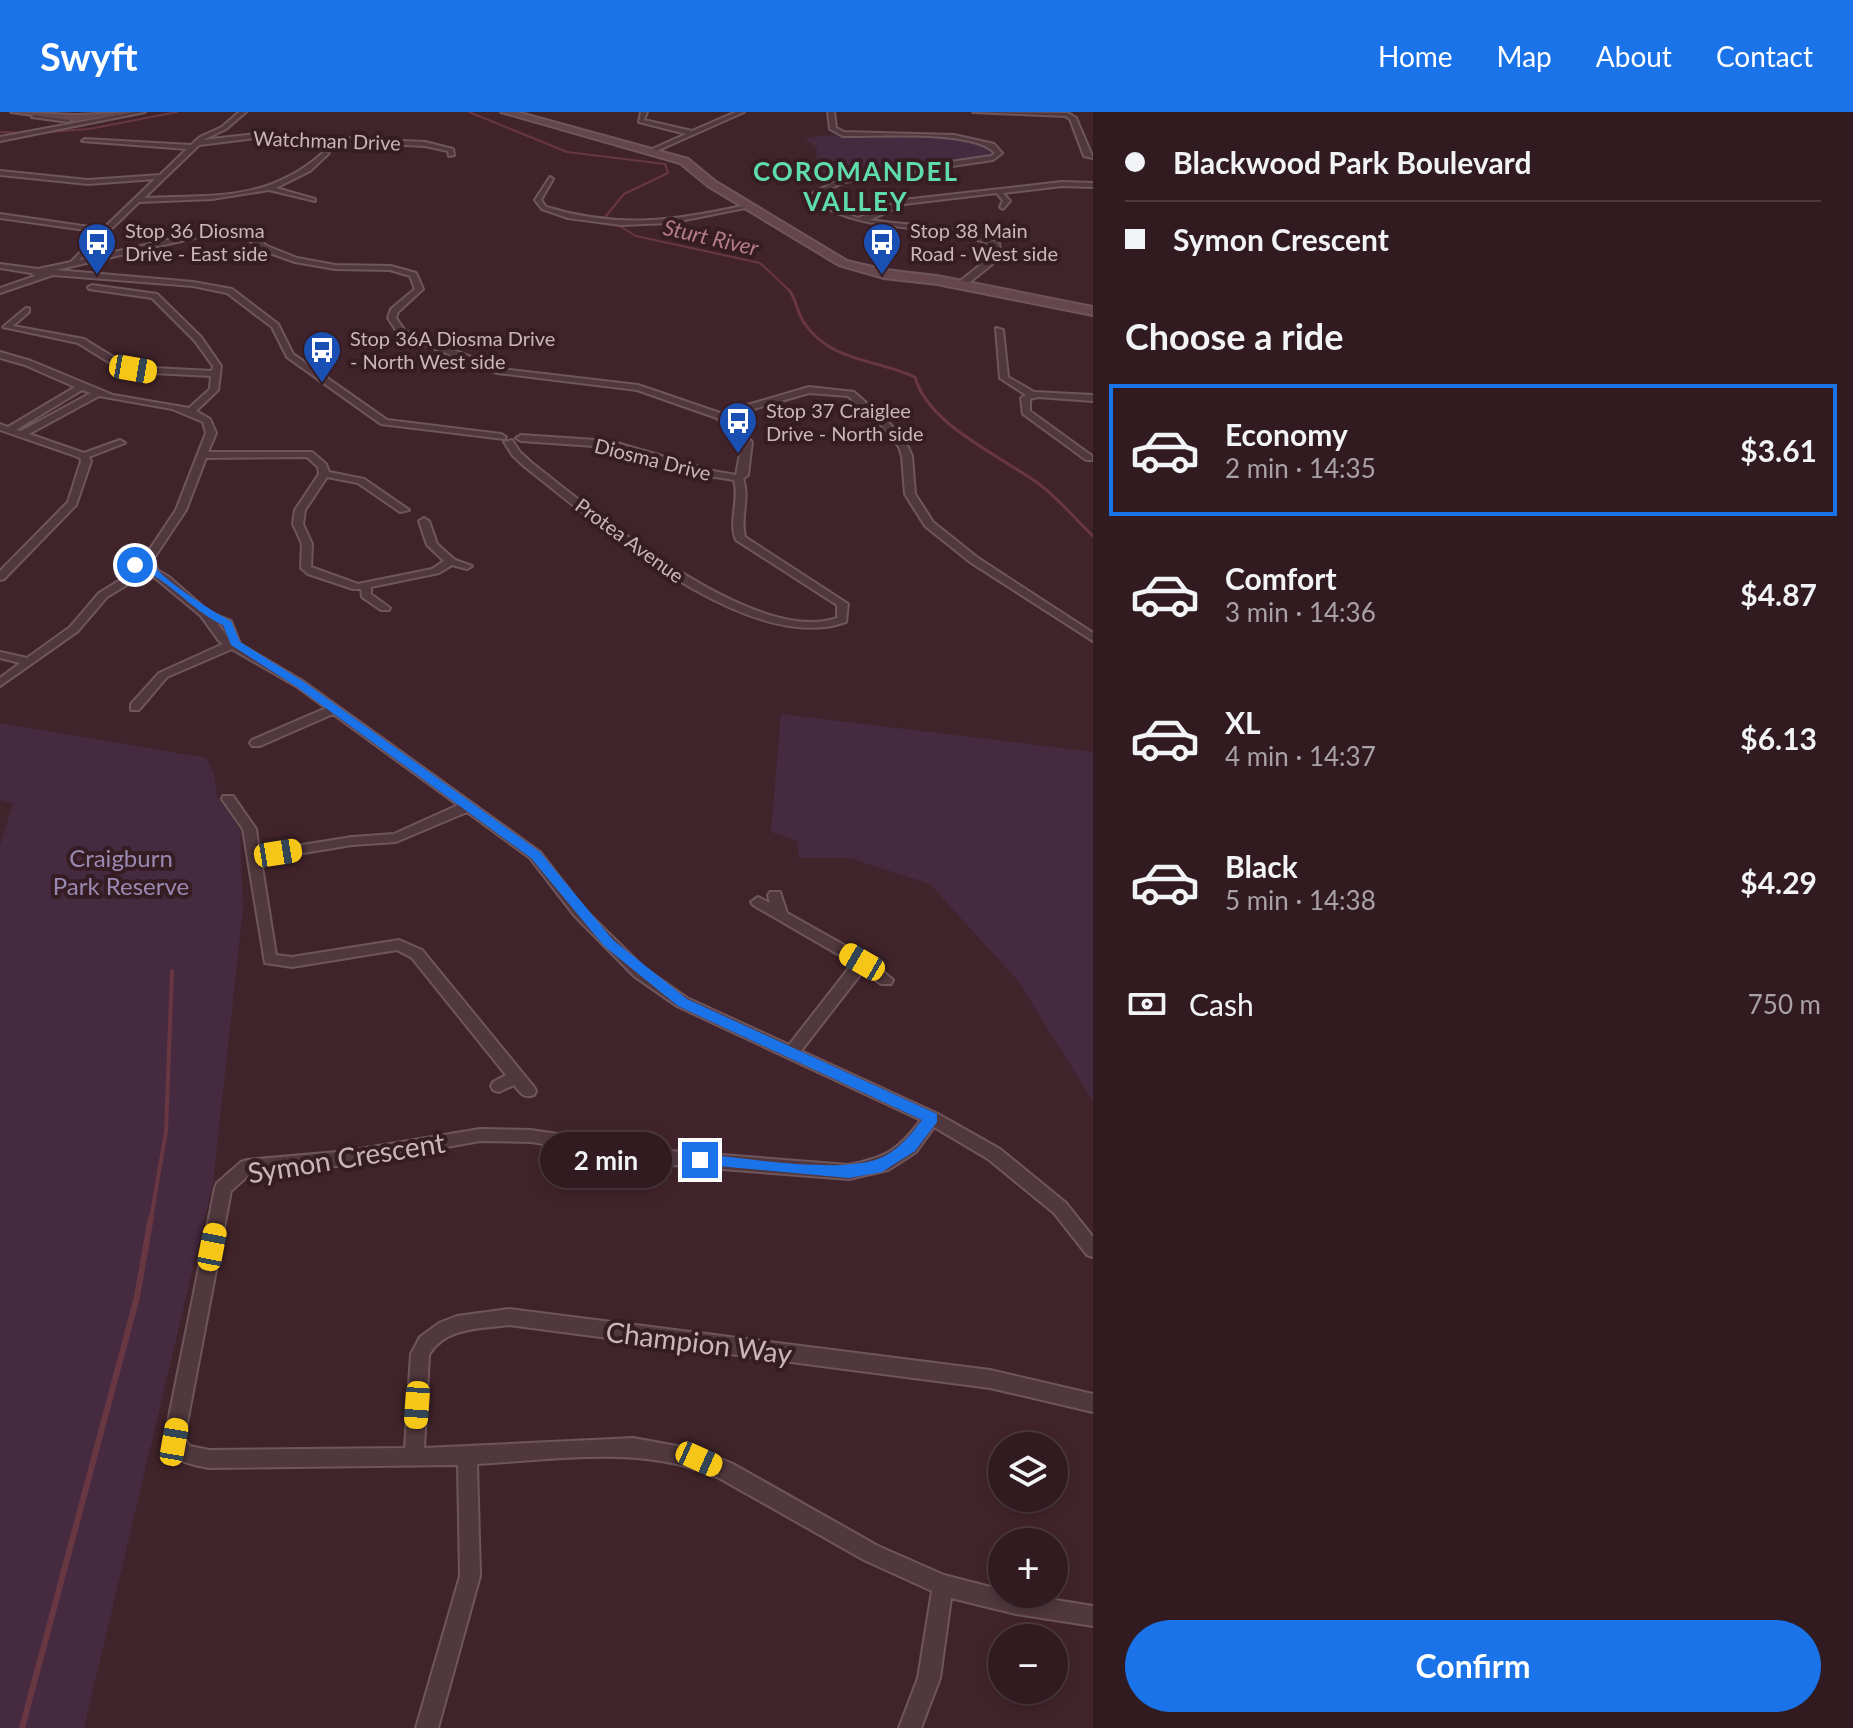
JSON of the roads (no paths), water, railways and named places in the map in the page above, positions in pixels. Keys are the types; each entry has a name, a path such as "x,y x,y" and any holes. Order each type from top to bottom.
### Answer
{"main road":[{"path":"16,112 76,118 130,112"},
{"path":"506,112 684,161 747,207 840,262 884,274 962,284 1093,311"}],"street":[{"path":"0,139 31,136 73,123 142,112"},
{"path":"74,261 194,145 224,128 243,112"},
{"path":"644,112 641,121 691,133"},
{"path":"652,151 741,112"},
{"path":"831,112 833,129 843,134 959,136 991,142 997,147 999,153 981,161 842,180 816,193 817,200 825,207 863,220 970,236 996,245 998,255 962,284"},
{"path":"976,112 1067,113 1073,118 1087,156 1093,156"},
{"path":"34,116 73,123"},
{"path":"1077,133 1093,133"},
{"name":"Watchman Drive","path":"85,141 194,145 256,136 425,144 451,150 451,155"},
{"path":"136,200 265,192 312,168 326,153"},
{"path":"0,173 88,182 160,177"},
{"path":"550,179 538,200 544,208 608,221 664,225 747,207"},
{"path":"863,220 903,202 1062,184 1093,185"},
{"path":"272,189 313,200"},
{"path":"998,191 1007,201 1003,207"},
{"path":"0,216 104,231"},
{"path":"52,271 74,261 207,231 242,232 264,248 295,260 335,267 391,268 413,275 419,289 394,311 392,318 402,333 500,371 615,383 661,394 720,416 747,442 743,475 738,478"},
{"path":"0,266 37,273"},
{"path":"0,289 37,273 52,271 193,284 229,291 275,326 290,355 384,422 505,440"},
{"path":"92,287 154,296 198,339 217,366 216,374 210,395 186,411"},
{"path":"4,327 26,310"},
{"path":"4,327 81,341 133,369 216,374"},
{"path":"999,330 1004,378 1031,394 1093,398"},
{"path":"0,355 17,358 79,388 186,411 200,416 211,427 181,510 148,568"},
{"path":"186,411 201,391 211,357"},
{"path":"5,428 79,388"},
{"path":"720,416 809,390 840,391 859,399 903,447 907,456 910,494 929,524 974,560 1093,638"},
{"path":"21,435 98,393"},
{"path":"1031,394 1025,398 1026,412 1089,458"},
{"path":"5,428 84,456 120,443"},
{"name":"Diosma Drive","path":"505,440 521,438 610,444 712,474 738,478"},
{"name":"Protea Avenue","path":"505,440 518,455 583,508 686,581 798,625 824,628 842,620 843,604 740,538 737,531 743,488 738,478"},
{"path":"202,455 287,455 319,460 324,474"},
{"path":"0,576 73,503 85,466 84,456"},
{"path":"324,474 361,481 404,510"},
{"path":"324,474 300,510 298,524 307,544 306,568 350,586 366,586 435,571 451,562"},
{"path":"424,521 432,545 451,562 467,566"},
{"path":"174,588 123,576 124,571 148,568 174,588 205,614 223,639 235,643 300,684 535,855 579,912 639,972 682,1002 932,1118 994,1154 1060,1208 1093,1250"},
{"path":"0,683 74,629 103,595 133,579"},
{"path":"366,586 366,595 385,608"},
{"path":"135,707 163,675 235,643"},
{"path":"0,655 27,661"},
{"path":"256,743 332,710"},
{"path":"228,799 249,829 270,959 292,962 399,945 417,954 528,1091"},
{"path":"253,857 352,841 396,838 468,806"},
{"path":"775,895 781,915"},
{"path":"758,902 862,962 886,980"},
{"path":"791,1053 862,962"},
{"path":"499,1086 516,1076"},
{"name":"Symon Crescent","path":"932,1118 910,1147 882,1165 849,1172 671,1158 531,1136 480,1135 348,1158 247,1167 223,1188 174,1442 185,1454 209,1459 438,1457 633,1447 699,1459 871,1553 943,1585 985,1598 1093,1616"},
{"name":"Champion Way","path":"414,1457 420,1354 427,1338 439,1328 509,1317 990,1379 1093,1403"},
{"path":"427,1728 470,1576 467,1455"},
{"path":"910,1728 929,1678 943,1585"}],"waterway":[{"name":"Sturt River","path":"34,133 89,129 177,112"},
{"name":"Sturt River","path":"469,112 567,152 665,164 668,173 624,194 605,217 636,236 760,263 789,290"},
{"name":"Sturt River","path":"0,132 21,133"},
{"name":"Sturt River","path":"789,290 802,320 828,346 915,377 923,394 950,425 1039,484 1093,536"},
{"path":"151,1219 166,1131 172,971"},
{"path":"22,1728 137,1297 151,1217"}],"place":[{"name":"Stop 36 Diosma Drive - East side","path":"97,276"},
{"name":"Stop 38 Main Road - West side","path":"882,276"},
{"name":"Stop 36A Diosma Drive - North West side","path":"322,384"},
{"name":"Stop 37 Craiglee Drive - North side","path":"738,455"}],"district":[{"name":"COROMANDEL VALLEY","path":"856,186"}],"park label":[{"name":"Craigburn Park Reserve","path":"121,871"}]}
